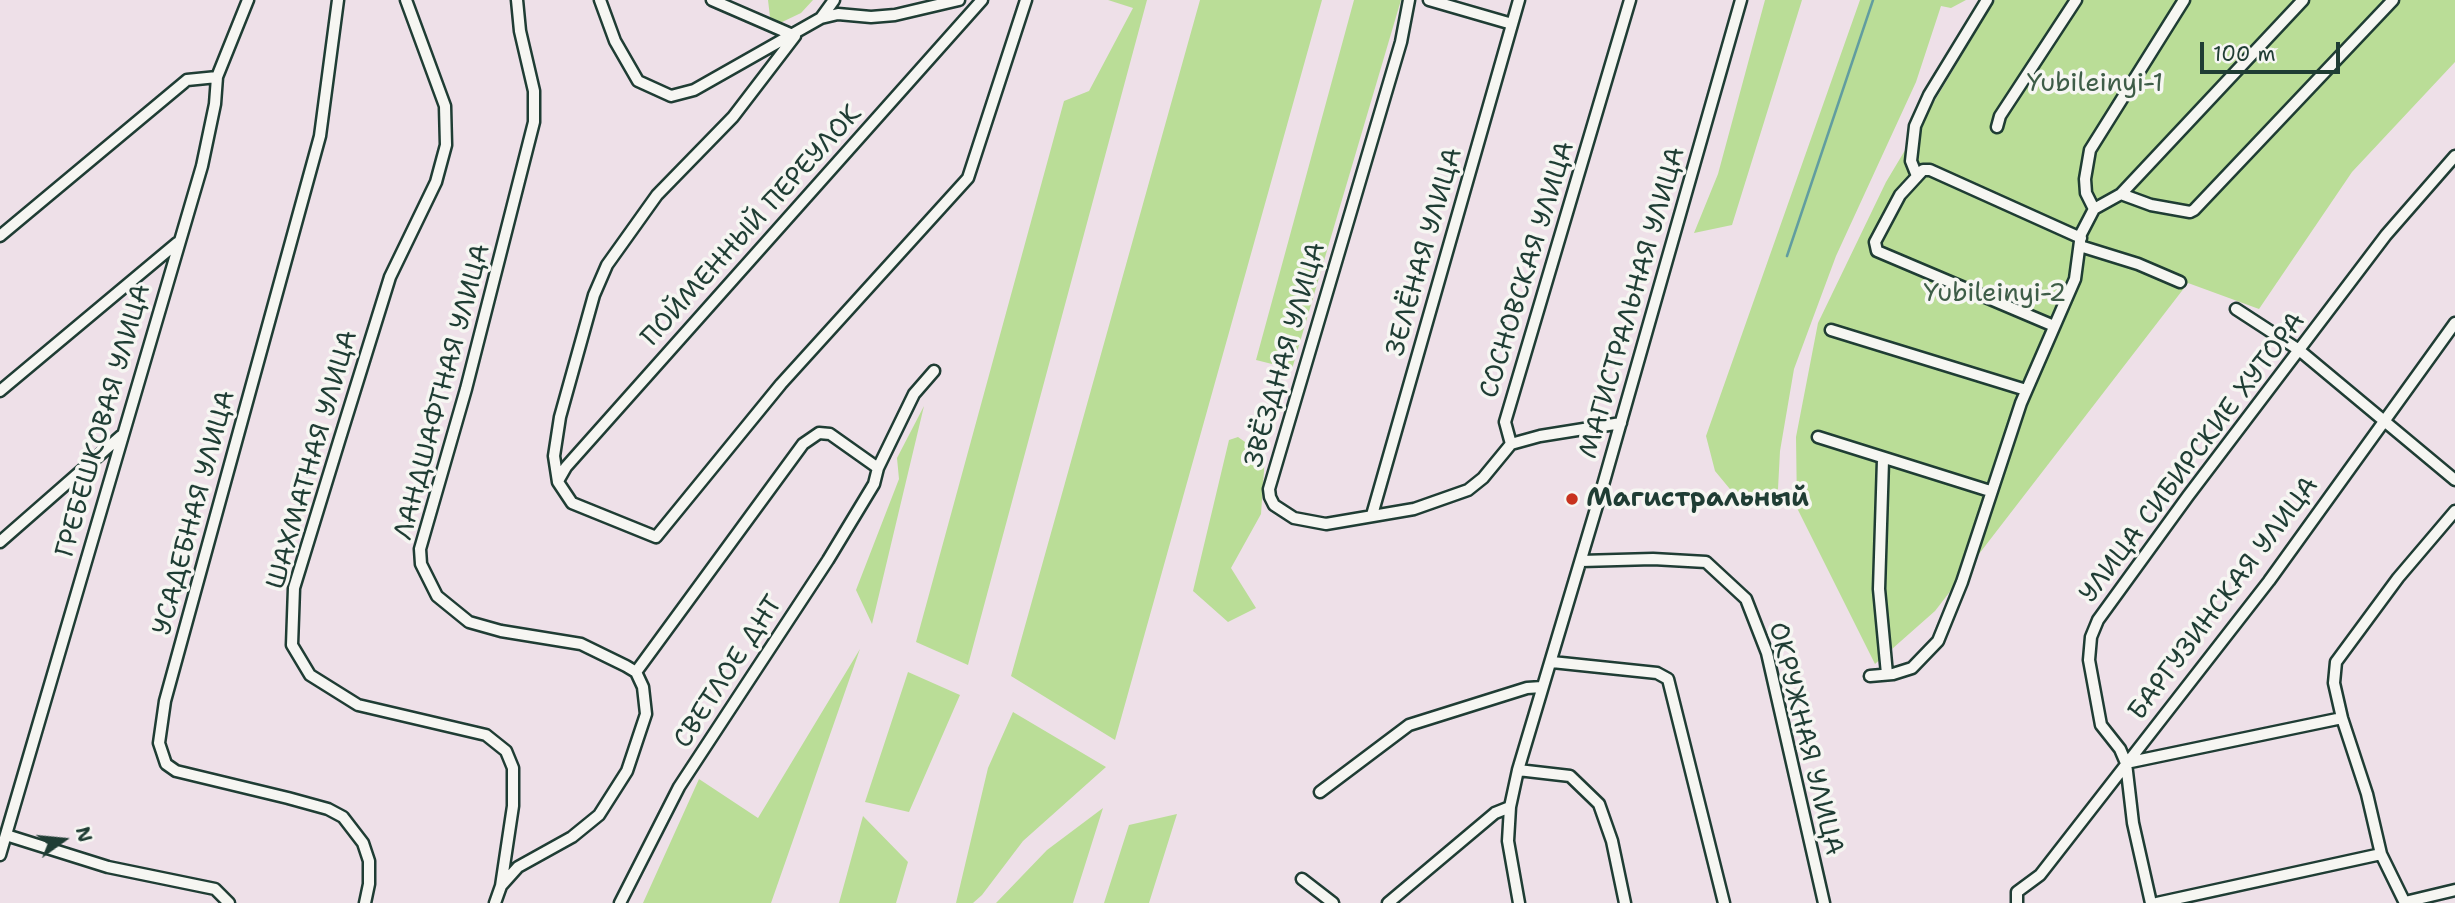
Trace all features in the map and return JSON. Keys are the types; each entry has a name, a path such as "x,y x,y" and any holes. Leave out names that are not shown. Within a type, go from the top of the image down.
{"street":[{"name":"ГРЕБЕШКОВАЯ УЛИЦА","path":"0,855 202,166 215,104 217,77 248,0"},
{"name":"УСАДЕБНАЯ УЛИЦА","path":"338,0 320,136 165,701 159,743 166,764 176,771 315,805 343,817 363,843 369,860 369,884 365,903"},
{"name":"ШАХМАТНАЯ УЛИЦА","path":"406,0 445,106 447,123 442,167 390,276 294,588 290,629 292,645 310,675 358,705 486,735 500,743 510,760 514,780 501,886 495,903"},
{"name":"ЛАНДШАФТНАЯ УЛИЦА","path":"517,0 520,30 534,91 534,122 466,389 420,549 421,564 437,596 469,622 501,631 581,644 636,672"},
{"path":"600,0 615,41 638,81 671,96 694,90 795,36 821,18 834,0"},
{"path":"712,0 795,36"},
{"path":"821,18 838,14 871,17 895,15 959,0"},
{"name":"ПОЙМЕННЫЙ ПЕРЕУЛОК","path":"558,482 566,467 982,0"},
{"path":"795,36 733,117 657,195 607,265 594,295 560,417 554,456 558,482 572,503 646,535 656,537 664,531 781,384 968,178 1026,0"},
{"name":"ЗВЁЗДНАЯ УЛИЦА","path":"1409,0 1401,42 1269,489 1274,505 1294,518 1326,524 1414,509 1468,490 1483,478 1511,444"},
{"path":"1429,0 1512,24"},
{"name":"ЗЕЛЁНАЯ УЛИЦА","path":"1372,515 1519,0"},
{"name":"СОСНОВСКАЯ УЛИЦА","path":"1511,444 1506,417 1540,311 1630,0"},
{"name":"МАГИСТРАЛЬНАЯ УЛИЦА","path":"1519,903 1508,841 1510,807 1518,770 1552,662 1741,0"},
{"path":"1917,176 1911,161 1915,126 1929,95 1987,0"},
{"path":"1997,127 2000,116 2076,0"},
{"path":"2094,209 2086,193 2086,164 2090,150 2184,0"},
{"path":"1870,676 1912,668 1938,641 1962,582 1990,491 2026,390 2075,279 2080,242 2094,209 2121,194 2303,0"},
{"path":"2121,194 2151,205 2194,210 2393,0"},
{"path":"0,236 187,80 217,77"},
{"name":"УЛИЦА СИБИРСКИЕ ХУТОРА","path":"2154,903 2133,823 2126,763 2120,749 2101,725 2091,683 2091,636 2098,620 2386,235 2455,156"},
{"path":"2054,326 1877,251 1875,242 1900,195 1923,170 1930,170 2080,242 2180,282"},
{"path":"0,391 178,242"},
{"path":"2236,309 2299,350 2455,480"},
{"name":"БАРГУЗИНСКАЯ УЛИЦА","path":"2017,898 2040,875 2269,581 2455,323"},
{"path":"1831,330 2026,390"},
{"name":"СВЕТЛОЕ ДНТ","path":"620,903 678,787 828,560 874,484 878,468 915,394 933,370"},
{"path":"1511,444 1540,436 1621,423"},
{"path":"501,886 518,867 572,837 599,815 619,787 640,738 646,714 643,687 636,672 718,556 810,437 819,433 830,434 878,468"},
{"path":"0,542 121,436"},
{"path":"1818,437 1883,460 1990,491"},
{"path":"1883,460 1879,589 1887,674"},
{"path":"2455,511 2398,578 2336,662 2334,683 2342,718 2367,793 2381,854 2405,903 2455,890"},
{"name":"ОКРУЖНАЯ УЛИЦА","path":"1581,561 1653,559 1706,562 1746,598 1768,653 1824,903"},
{"path":"1552,662 1657,673 1668,679 1724,903"},
{"path":"1320,792 1409,725 1527,688 1542,687"},
{"path":"2126,763 2342,718"},
{"path":"1518,770 1570,776 1599,804 1612,841 1625,903"},
{"path":"1388,903 1495,813 1510,807"},
{"path":"6,835 107,867 215,889 229,903"},
{"path":"2154,903 2381,854"},
{"path":"1302,879 1333,903"}],"green space":[{"path":"768,0 813,0 801,13 780,23 770,17"},
{"path":"1108,0 1147,0 968,665 916,642 1064,101 1089,91 1133,8"},
{"path":"1200,0 1322,0 1115,740 1011,676"},
{"path":"1354,0 1401,0 1292,369 1256,360"},
{"path":"1765,0 1802,0 1732,225 1694,233 1718,174"},
{"path":"1860,0 1966,0 1951,8 1941,6 1916,82 1836,256 1794,369 1780,451 1778,489 1761,505 1739,500 1715,471 1706,436"},
{"name":"Yubileinyi-2","path":"1995,0 2455,0 2455,62 2352,172 2259,309 2188,283 1935,611 1875,664 1797,508 1796,437 1818,323 1886,182"},
{"path":"924,406 872,624 856,590 899,479 897,458"},
{"path":"1238,437 1265,456 1261,514 1231,568 1256,608 1228,622 1193,591 1229,440"},
{"path":"860,649 771,903 643,903 699,779 758,818"},
{"path":"908,672 960,695 909,812 865,802"},
{"path":"1013,712 1106,767 1023,841 982,895 973,903 956,903 988,768"},
{"path":"1103,808 1073,903 996,903 1047,850"},
{"path":"1177,814 1149,903 1104,903 1129,825"},
{"path":"863,816 908,862 896,903 839,903"}],"waterway":[{"path":"1787,256 1873,0"}],"place":[{"name":"Магистральный","path":"1572,499"}],"park label":[{"name":"Yubileinyi-1","path":"2095,84"}]}
